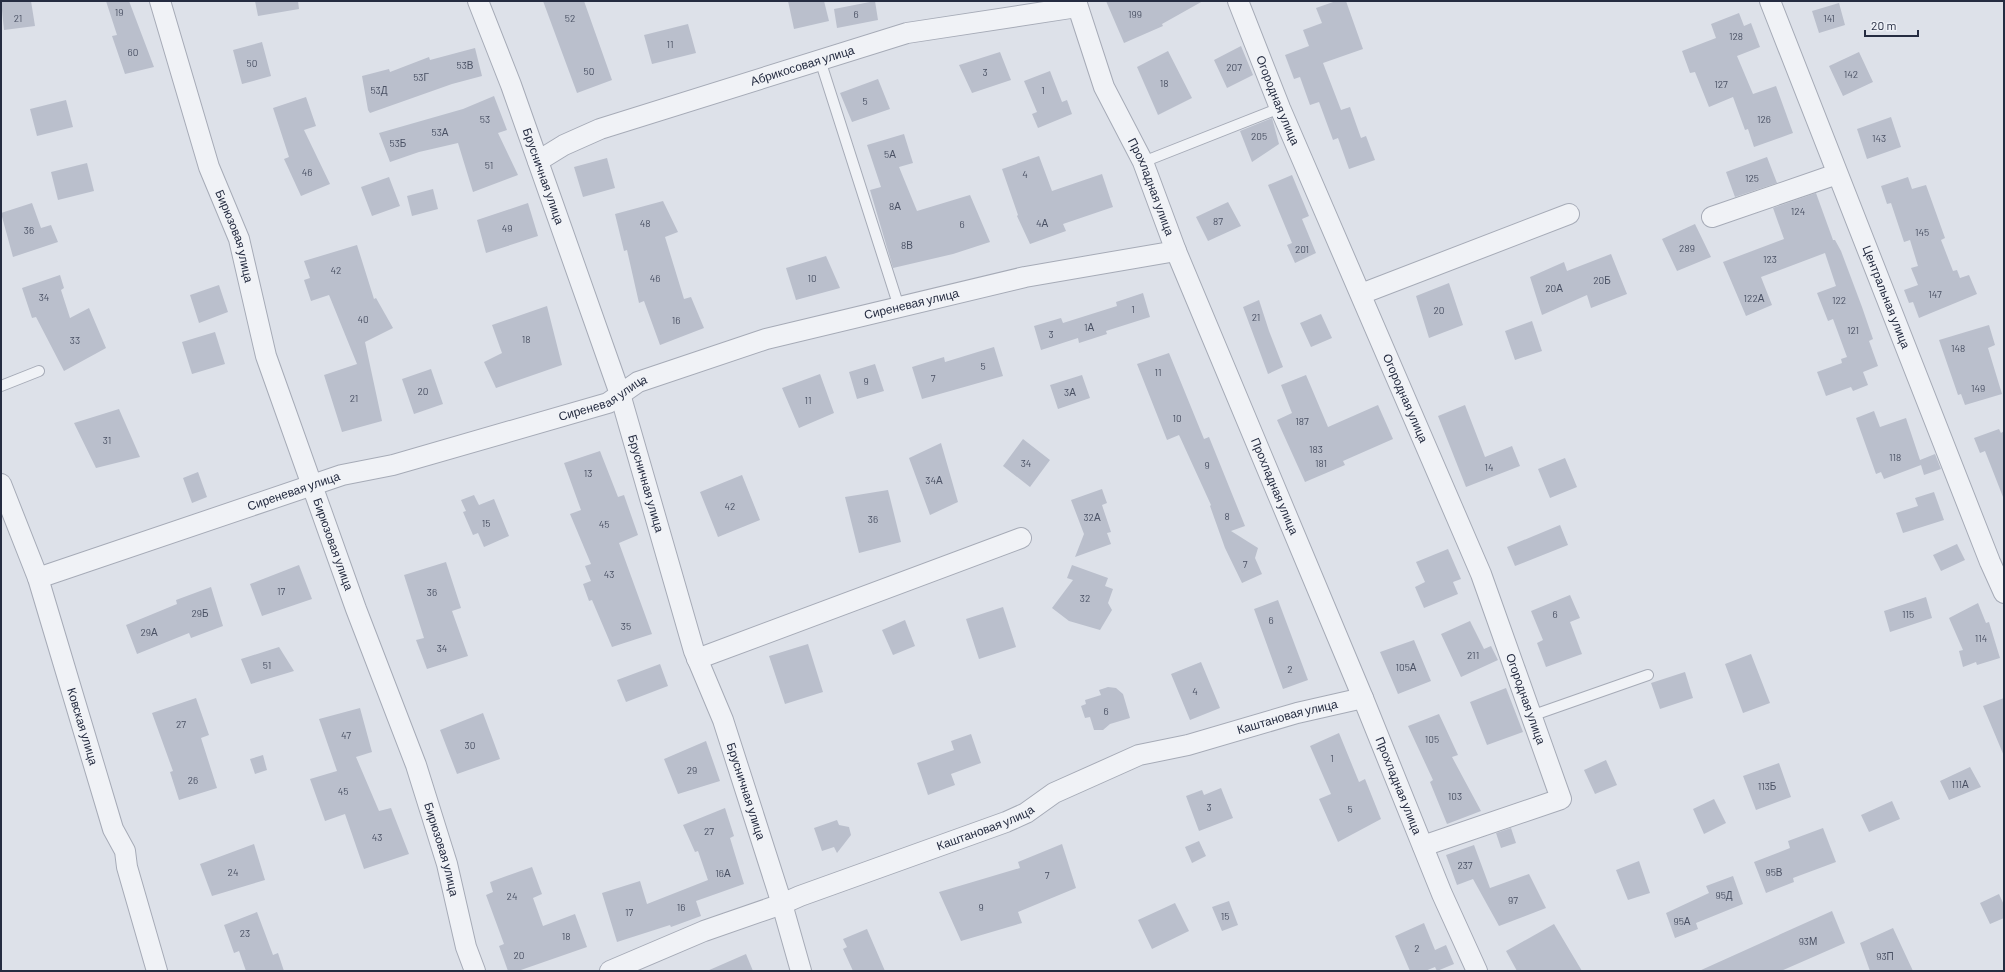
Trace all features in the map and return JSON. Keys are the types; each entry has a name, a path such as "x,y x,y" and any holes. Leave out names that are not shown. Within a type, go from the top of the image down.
{"street":[{"name":"Бирюзовая улица","path":"160,1 209,167 239,239 266,356 313,485 356,610 416,765 447,864 466,947 474,971"},
{"name":"Брусничная улица","path":"478,1 511,85 620,394 697,659 723,720 782,904 801,971"},
{"name":"Огородная улица","path":"1238,1 1280,108 1482,574 1561,799 1423,846"},
{"name":"Центральная улица","path":"1770,1 1837,174 2004,593"},
{"name":"Абрикосовая улица","path":"538,161 564,144 600,129 907,33 1077,4"},
{"name":"Прохладная улица","path":"1077,4 1104,87 1143,162 1176,251 1442,894 1477,971"},
{"path":"1712,216 1837,174"},
{"path":"1361,294 1569,214"},
{"name":"Сиреневая улица","path":"38,578 342,475 393,466 608,403 638,382 766,340 1025,277 1176,251"},
{"name":"Ковская улица","path":"1,484 38,578 113,829 125,850 127,867 157,971"},
{"path":"697,659 1021,538"},
{"name":"Каштановая улица","path":"610,971 704,931 1006,822 1026,813 1054,793 1139,755 1188,745 1297,713 1362,698"}],"lane":[{"path":"820,60 899,307"},
{"path":"1143,162 1280,108"},
{"path":"1,386 39,371"},
{"path":"1531,716 1648,675"}],"building":[{"path":"1,1 31,1 35,26 4,30"},
{"path":"106,1 129,1 154,67 125,74 112,36 117,35"},
{"path":"255,1 298,1 299,9 258,16"},
{"path":"543,1 584,1 612,80 577,93"},
{"path":"788,1 824,1 829,21 794,29"},
{"path":"875,1 878,20 837,28 834,9"},
{"path":"1106,1 1203,1 1162,24 1163,26 1124,43"},
{"path":"1336,1 1346,1 1363,49 1323,63 1341,110 1350,107 1361,138 1366,136 1375,160 1349,169 1338,138 1333,140 1319,102 1310,105 1300,77 1294,79 1285,55 1309,46 1303,30 1322,23 1316,8"},
{"path":"1839,3 1845,25 1819,33 1812,11"},
{"path":"1739,13 1744,26 1751,23 1760,47 1737,56 1753,94 1776,86 1793,133 1754,147 1748,129 1745,130 1733,97 1709,107 1695,72 1690,73 1682,51 1716,38 1711,24"},
{"path":"688,24 696,53 652,64 644,35"},
{"path":"262,42 271,76 242,84 233,50"},
{"path":"1241,46 1253,75 1227,88 1214,60"},
{"path":"475,48 482,76 452,84 370,113 368,110 362,76 389,69 390,72 429,57 430,60"},
{"path":"1168,51 1192,98 1158,115 1137,67"},
{"path":"1000,52 1011,80 972,93 959,65"},
{"path":"1859,52 1873,82 1843,96 1829,66"},
{"path":"1050,71 1062,102 1067,100 1072,114 1038,128 1032,114 1037,112 1024,81"},
{"path":"878,79 890,109 852,122 840,93"},
{"path":"494,96 507,130 498,133 518,175 473,192 458,143 419,152 390,162 379,133 463,109"},
{"path":"306,97 316,126 304,130 330,184 301,196 284,159 289,157 273,108"},
{"path":"66,100 73,127 37,136 30,109"},
{"path":"1891,117 1901,147 1867,159 1857,129"},
{"path":"1272,118 1279,144 1252,162 1240,131"},
{"path":"904,134 913,163 899,167 917,211 970,195 990,242 953,254 893,268 870,190 881,187 867,145"},
{"path":"1039,156 1052,191 1102,174 1113,207 1063,224 1066,231 1030,244 1017,216 1018,215 1002,169"},
{"path":"1767,157 1777,183 1735,197 1726,172"},
{"path":"607,158 615,188 583,197 574,167"},
{"path":"87,163 94,191 58,200 51,172"},
{"path":"1292,175 1309,216 1302,219 1316,253 1295,263 1287,245 1292,243 1268,185"},
{"path":"389,177 400,206 372,216 361,187"},
{"path":"1908,177 1912,189 1926,185 1945,238 1941,240 1953,271 1957,270 1960,278 1969,275 1977,294 1919,318 1913,302 1909,303 1904,290 1918,285 1911,268 1918,266 1910,240 1904,242 1891,203 1887,204 1881,186"},
{"path":"433,189 438,209 412,216 407,196"},
{"path":"1816,193 1833,240 1835,240 1841,251 1862,307 1873,339 1869,341 1878,366 1863,372 1868,385 1853,391 1851,387 1826,396 1817,372 1842,363 1841,359 1847,357 1833,319 1828,321 1817,293 1836,286 1825,253 1761,277 1772,305 1746,316 1723,262 1784,239 1773,208"},
{"path":"663,201 678,232 665,237 684,299 691,297 704,328 660,345 644,301 639,303 627,250 624,251 615,214"},
{"path":"1228,202 1241,226 1208,241 1196,217"},
{"path":"32,203 41,228 51,225 58,242 13,257 1,213"},
{"path":"528,203 538,236 486,253 477,220"},
{"path":"1695,224 1711,257 1677,271 1662,239"},
{"path":"357,245 374,299 376,298 393,328 365,342 382,421 342,432 324,375 357,364 329,295 311,301 304,280 310,278 304,261"},
{"path":"1611,254 1627,294 1591,308 1587,295 1542,315 1530,277 1564,262 1567,271"},
{"path":"826,256 840,288 796,300 786,268"},
{"path":"60,275 64,288 61,290 70,318 89,308 106,348 64,371 36,317 32,318 22,288"},
{"path":"1449,283 1463,325 1429,338 1416,296"},
{"path":"219,285 228,312 199,323 190,295"},
{"path":"1143,293 1150,317 1106,331 1107,334 1079,343 1078,338 1041,350 1034,326 1061,318 1063,323 1117,306 1116,302"},
{"path":"1259,300 1283,367 1268,374 1243,307"},
{"path":"547,306 562,365 496,388 484,362 502,353 492,325"},
{"path":"1321,314 1332,338 1311,347 1300,323"},
{"path":"1532,321 1542,351 1515,360 1505,331"},
{"path":"1989,325 1995,345 1988,348 2002,394 1965,405 1961,394 1958,395 1939,340"},
{"path":"215,332 225,364 192,374 182,342"},
{"path":"994,347 1003,376 922,399 912,367 944,357 945,362"},
{"path":"1169,353 1204,439 1209,437 1245,526 1231,531 1258,548 1255,558 1262,574 1242,583 1225,548 1210,506 1211,505 1179,435 1167,440 1137,364"},
{"path":"875,364 884,391 857,399 849,372"},
{"path":"431,369 443,404 414,414 402,379"},
{"path":"820,374 834,413 799,428 782,388"},
{"path":"1082,375 1090,398 1058,409 1050,385"},
{"path":"1306,375 1328,427 1378,405 1393,439 1343,461 1345,465 1305,482 1277,420 1292,413 1281,385"},
{"path":"1465,405 1485,457 1512,446 1520,466 1466,487 1438,416"},
{"path":"119,409 140,457 96,468 74,423"},
{"path":"1874,411 1880,427 1906,418 1920,460 1935,454 1941,469 1924,475 1921,465 1884,479 1881,472 1876,474 1856,418"},
{"path":"1999,429 2001,433 2004,431 2003,497 1985,451 1980,453 1974,438"},
{"path":"1023,439 1050,460 1030,487 1003,466"},
{"path":"941,443 958,502 930,515 909,458"},
{"path":"600,451 618,497 624,495 638,535 619,543 652,634 612,647 592,600 589,601 583,584 591,581 585,566 591,564 570,514 581,510 564,463"},
{"path":"1565,458 1577,487 1550,498 1538,469"},
{"path":"198,472 207,497 192,503 183,478"},
{"path":"742,475 760,520 718,537 700,492"},
{"path":"1102,489 1107,503 1102,505 1111,532 1107,533 1111,544 1075,557 1084,534 1071,500"},
{"path":"888,490 901,542 859,553 845,497"},
{"path":"1934,492 1944,520 1903,533 1896,513 1918,506 1915,498"},
{"path":"474,495 479,505 494,499 509,536 484,547 478,533 473,535 463,512 466,511 461,500"},
{"path":"1560,525 1568,545 1515,566 1507,547"},
{"path":"1957,544 1965,560 1941,571 1933,555"},
{"path":"1448,549 1461,579 1453,582 1458,594 1424,608 1415,587 1425,582 1416,562"},
{"path":"446,562 461,608 452,611 468,656 427,669 416,640 424,638 404,575"},
{"path":"299,565 312,599 262,616 250,584"},
{"path":"1072,565 1108,578 1105,586 1113,589 1108,603 1112,610 1100,630 1069,621 1052,608 1073,580 1067,578"},
{"path":"211,587 223,626 191,638 189,633 137,654 126,625 177,604 176,600"},
{"path":"1570,595 1580,618 1570,622 1582,654 1546,667 1537,643 1543,640 1531,611"},
{"path":"1926,597 1932,618 1890,632 1884,611"},
{"path":"1278,600 1308,680 1283,689 1254,609"},
{"path":"1978,603 1986,623 1989,622 2000,658 1977,665 1976,662 1963,667 1959,651 1963,650 1949,618"},
{"path":"1003,607 1016,647 979,659 966,619"},
{"path":"905,620 915,646 893,655 882,630"},
{"path":"1470,621 1484,649 1491,646 1498,660 1461,677 1441,634"},
{"path":"1414,640 1431,681 1398,694 1380,652"},
{"path":"808,644 823,692 785,704 769,656"},
{"path":"279,647 294,671 251,684 241,659"},
{"path":"1751,654 1770,703 1743,713 1725,664"},
{"path":"1201,662 1220,708 1190,720 1171,674"},
{"path":"660,664 668,686 626,702 617,680"},
{"path":"1685,672 1693,698 1660,709 1651,683"},
{"path":"1108,687 1116,688 1123,694 1130,718 1110,724 1103,730 1094,730 1090,717 1085,718 1081,706 1086,704 1085,700 1101,695 1099,690"},
{"path":"1506,688 1523,732 1487,745 1470,702"},
{"path":"196,698 209,735 201,738 217,788 179,800 170,772 173,771 152,713"},
{"path":"2004,698 2004,756 1983,706"},
{"path":"360,708 372,752 356,757 379,811 391,808 409,854 364,869 345,814 325,821 310,779 337,771 319,719"},
{"path":"483,713 500,759 457,774 440,730"},
{"path":"1439,714 1458,755 1452,757 1481,811 1447,824 1430,782 1433,780 1408,726"},
{"path":"1339,733 1359,782 1365,779 1381,819 1338,842 1319,799 1331,794 1310,746"},
{"path":"971,734 981,763 951,774 955,785 928,795 917,763 954,750 951,741"},
{"path":"706,741 720,781 678,794 664,759"},
{"path":"263,755 267,770 255,774 250,759"},
{"path":"1606,760 1617,785 1595,794 1584,770"},
{"path":"1779,763 1791,797 1756,810 1743,776"},
{"path":"1970,767 1981,787 1949,800 1940,781"},
{"path":"1221,788 1233,818 1199,831 1186,796 1202,790 1204,795"},
{"path":"1714,799 1726,823 1704,834 1693,809"},
{"path":"1892,801 1900,819 1869,832 1861,815"},
{"path":"725,808 734,836 730,838 744,884 696,901 701,916 671,927 670,925 617,942 602,893 640,881 647,904 708,880 698,851 695,852 683,825"},
{"path":"837,820 839,825 849,827 851,835 837,853 834,847 822,851 814,828"},
{"path":"1511,828 1516,843 1501,848 1496,833"},
{"path":"1823,828 1836,862 1793,878 1794,882 1766,893 1754,862 1790,848 1788,841"},
{"path":"1199,841 1206,856 1192,863 1185,847"},
{"path":"254,844 265,880 212,896 200,864"},
{"path":"1062,844 1076,888 1018,912 1022,923 961,941 939,892 1020,868 1018,862"},
{"path":"1474,845 1490,888 1529,874 1546,908 1499,926 1473,879 1457,885 1446,855"},
{"path":"1639,861 1650,893 1628,900 1616,870"},
{"path":"532,867 542,894 533,898 543,926 575,914 587,947 518,971 508,971 499,946 504,944 486,895 493,892 490,882"},
{"path":"1733,876 1743,904 1696,923 1698,929 1675,938 1666,913 1709,893 1706,886"},
{"path":"1999,894 2004,905 2004,918 1990,924 1980,903"},
{"path":"1229,901 1238,925 1222,931 1212,907"},
{"path":"1175,903 1189,931 1152,949 1138,920"},
{"path":"1832,911 1845,943 1781,971 1699,971"},
{"path":"257,912 273,955 278,953 284,971 246,971 239,951 234,953 224,925"},
{"path":"1424,923 1435,950 1446,945 1454,964 1437,971 1435,967 1425,971 1410,971 1395,936"},
{"path":"1554,924 1582,971 1517,971 1506,951"},
{"path":"1893,928 1913,971 1870,971 1860,943"},
{"path":"867,929 885,971 853,971 843,949 847,947 843,939"},
{"path":"746,954 753,971 707,971"}]}
